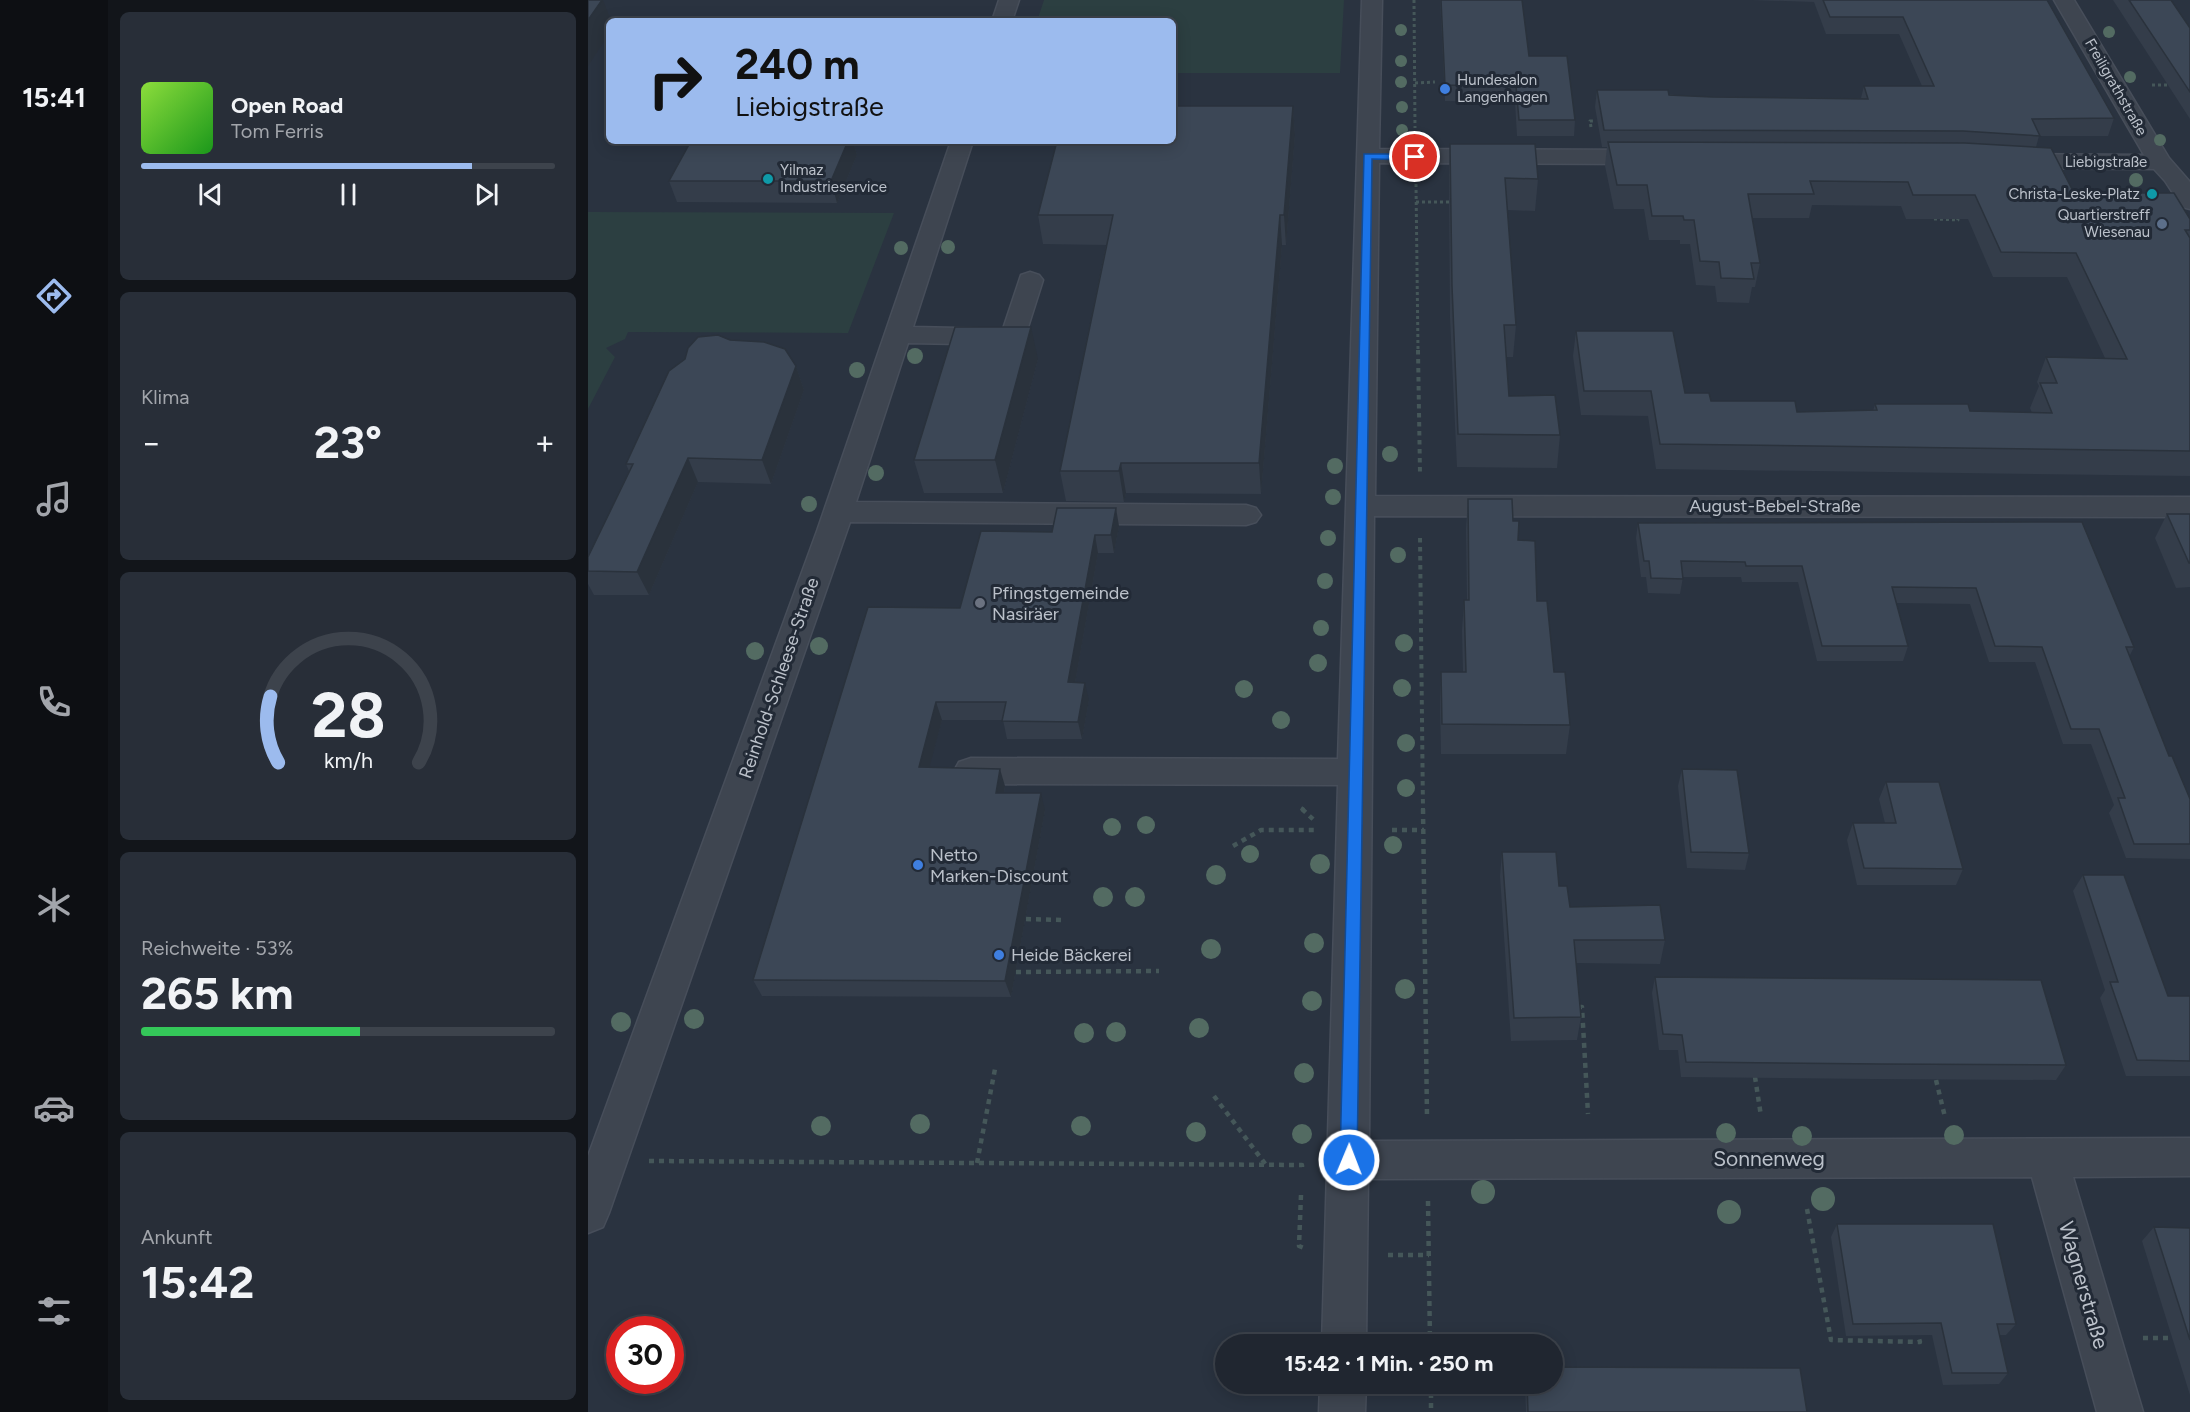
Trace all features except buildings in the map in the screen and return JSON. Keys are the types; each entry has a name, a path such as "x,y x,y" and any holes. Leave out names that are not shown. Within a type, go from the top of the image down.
{"street":[{"path":"1003,18 1009,0"},
{"path":"1344,1334 1372,0"},
{"name":"Freiligrathstraße","path":"2064,0 2160,162 2175,177 2190,202"},
{"name":"Reinhold-Schleese-Straße","path":"588,1213 597,1161 643,1064 838,512 961,144"},
{"path":"1367,156 1669,157"},
{"name":"Liebigstraße","path":"1991,160 2160,162"},
{"path":"898,334 1014,337 1030,280"},
{"name":"August-Bebel-Straße","path":"1360,506 2190,507"},
{"path":"838,512 1246,515"},
{"path":"971,771 1357,772"},
{"name":"Sonnenweg","path":"1349,1160 2190,1157"},
{"name":"Wagnerstraße","path":"2047,1158 2120,1412"},
{"path":"1342,1412 1343,1394"}],"path":[{"path":"1414,0 1430,1334"},
{"path":"1415,82 1435,82"},
{"path":"2147,85 2179,85"},
{"path":"1416,202 1460,202"},
{"path":"1934,219 1958,220 1956,213"},
{"path":"1233,846 1261,830 1324,830"},
{"path":"1026,919 1064,920"},
{"path":"1016,972 1159,971"},
{"path":"1574,1007 1582,1007 1588,1114"},
{"path":"977,1163 995,1069"},
{"path":"1755,1077 1761,1116"},
{"path":"1936,1080 1945,1117"},
{"path":"1214,1096 1266,1165"},
{"path":"597,1161 1302,1165 1302,1177"},
{"path":"1301,1188 1299,1246 1313,1253 1429,1255"},
{"path":"1808,1209 1831,1340 1920,1342 1918,1335"},
{"path":"2140,1338 2172,1338"},
{"path":"1431,1394 1431,1412"}],"shaded area":[{"path":"1044,0 1344,0 1340,73 1176,73 1176,18 1038,18"},
{"path":"588,212 894,213 848,333 628,332 625,339 606,348 615,357 588,409"}],"place":[{"name":"Hundesalon Langenhagen","path":"1445,89"},
{"name":"Yilmaz Industrieservice","path":"768,179"},
{"name":"Christa-Leske-Platz","path":"2152,194"},
{"name":"Quartierstreff Wiesenau","path":"2162,224"},
{"name":"Pfingstgemeinde Nasiräer","path":"980,603"},
{"name":"Netto Marken-Discount","path":"918,865"},
{"name":"Heide Bäckerei","path":"999,955"}],"route":[{"path":"1349,1160 1356,831 1360,443 1367,156 1415,157"}]}
